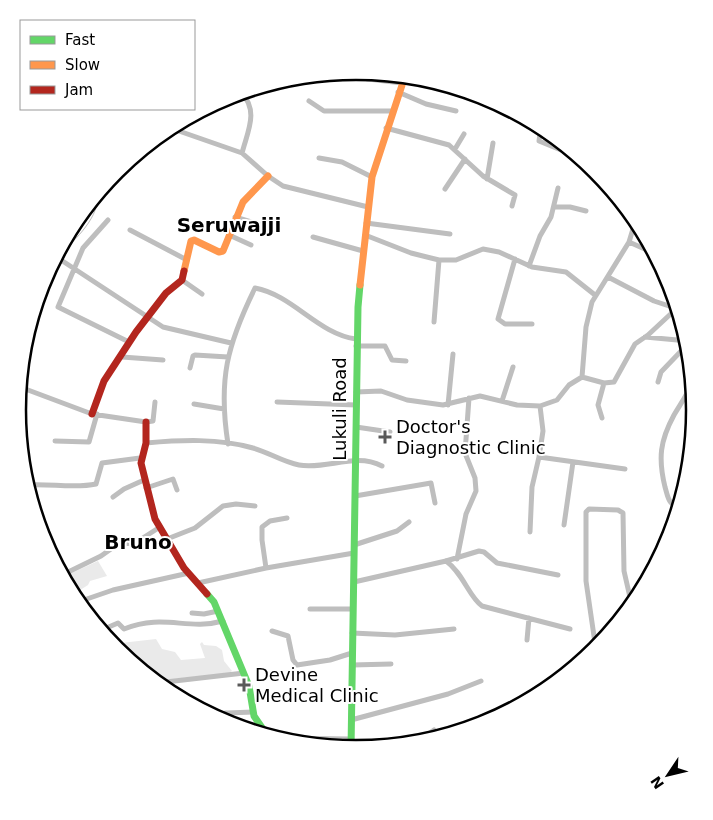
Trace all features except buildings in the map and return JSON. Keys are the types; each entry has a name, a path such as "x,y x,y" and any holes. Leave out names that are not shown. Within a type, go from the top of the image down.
{"street":[{"name":"Lukuli Road","path":"351,739 356,343 364,234 372,177 391,111 401,83"},
{"path":"398,92 426,104 456,111"},
{"path":"242,153 252,110 247,98"},
{"path":"310,101 324,111 391,111"},
{"path":"386,128 446,143 456,149 487,179 514,195 512,206"},
{"path":"179,131 242,153 268,176 283,186 368,207"},
{"path":"456,149 464,134"},
{"path":"540,135 539,141 560,149"},
{"path":"487,179 493,143"},
{"path":"319,158 342,162 372,177"},
{"path":"445,189 465,159"},
{"path":"55,441 89,442 94,414 104,381 122,357 129,342 146,317 166,293 182,280 191,241 221,252 224,250 242,200 257,184 268,176"},
{"path":"530,266 540,236 555,207 558,188"},
{"path":"555,207 570,207 586,211"},
{"path":"235,217 268,227"},
{"path":"108,220 85,245 58,307 129,342"},
{"path":"366,224 450,234"},
{"path":"130,230 187,260"},
{"path":"582,378 586,327 595,295 629,242 633,230"},
{"path":"364,234 411,253 439,260 456,260 483,249 499,252 530,266 566,272 595,295"},
{"path":"229,235 251,245"},
{"path":"313,238 363,251"},
{"path":"629,242 645,249"},
{"path":"515,259 498,319 505,324 532,324"},
{"path":"434,322 439,260"},
{"path":"62,261 146,317 178,332 231,343"},
{"path":"608,277 654,301 670,306"},
{"path":"182,280 202,294"},
{"path":"228,444 224,409 228,357 231,343 255,288 271,291 336,333 356,343 385,346 392,360 406,361"},
{"path":"356,392 381,391 407,400 448,405 480,396 540,406 557,400 569,385 582,378 604,383 611,383 617,379 630,350 672,314"},
{"path":"645,337 679,340"},
{"path":"658,382 660,372 681,351"},
{"path":"448,405 453,354"},
{"path":"190,368 193,356 195,355 228,357"},
{"path":"122,357 163,360"},
{"path":"502,401 513,367"},
{"path":"602,418 598,405 604,383"},
{"path":"27,390 94,414 146,422 153,421 155,402"},
{"path":"672,504 668,500 660,455 668,426 686,396"},
{"path":"457,559 466,514 476,492 475,478 465,453 470,398"},
{"path":"277,402 356,405"},
{"path":"194,404 224,409"},
{"path":"530,532 532,487 543,431 540,406"},
{"path":"146,422 146,443 140,458 146,488 160,527 189,573 208,594 218,611 250,686 253,712 262,726"},
{"path":"356,427 390,432"},
{"path":"146,443 193,441 251,447 299,465 355,460 371,461 382,466"},
{"path":"539,457 625,469"},
{"path":"35,484 88,486 96,484 102,463 140,458"},
{"path":"564,525 573,462"},
{"path":"146,488 173,479 177,490"},
{"path":"113,497 124,489 144,480"},
{"path":"355,496 431,483 435,503"},
{"path":"167,539 195,528 223,506 236,504 255,506"},
{"path":"594,639 586,581 586,512 589,509 618,510 623,513 624,571 630,595"},
{"path":"266,568 262,527 270,521 287,518"},
{"path":"354,544 397,531 406,527 409,522"},
{"path":"68,572 101,556 118,544 135,542 160,527"},
{"path":"354,582 484,552 496,563 558,575"},
{"path":"198,582 354,553"},
{"path":"446,561 458,574 476,602 482,606 570,628"},
{"path":"86,599 113,590 189,573"},
{"path":"310,609 353,608"},
{"path":"192,613 204,614 218,611"},
{"path":"527,640 529,618"},
{"path":"108,627 118,623 124,629 150,621 167,620 207,625 223,621"},
{"path":"352,633 394,635 454,629"},
{"path":"272,631 288,636 293,660 297,665 330,660 352,653"},
{"path":"352,665 391,664"},
{"path":"168,682 244,673"},
{"path":"351,720 448,694 481,681"},
{"path":"227,713 253,712"},
{"path":"325,739 351,739"}],"shaded area":[{"path":"98,561 107,576 90,581 88,585 80,590 69,574"},
{"path":"156,639 162,649 175,652 181,660 205,658 200,644 202,642 204,645 216,646 222,650 224,661 232,671 229,673 166,680 122,643"}],"waterway":[{"path":"71,244 86,227 96,206"}],"traffic: fast":[{"path":"351,740 358,307 360,285"},
{"path":"207,594 214,602 249,686 254,716 261,726"}],"traffic: slow":[{"path":"360,285 372,177 403,83"},
{"path":"184,271 191,241 194,240 219,252 223,251 243,202 268,176"}],"traffic: jam":[{"path":"92,414 104,381 136,332 166,293 182,280 184,271"},
{"path":"146,422 146,443 141,463 155,519 184,568 207,594"}],"place":[{"name":"Doctor's Diagnostic Clinic","path":"385,437"},
{"name":"Devine Medical Clinic","path":"244,685"}],"district":[{"name":"Seruwajji","path":"229,225"},
{"name":"Bruno","path":"138,542"}]}
